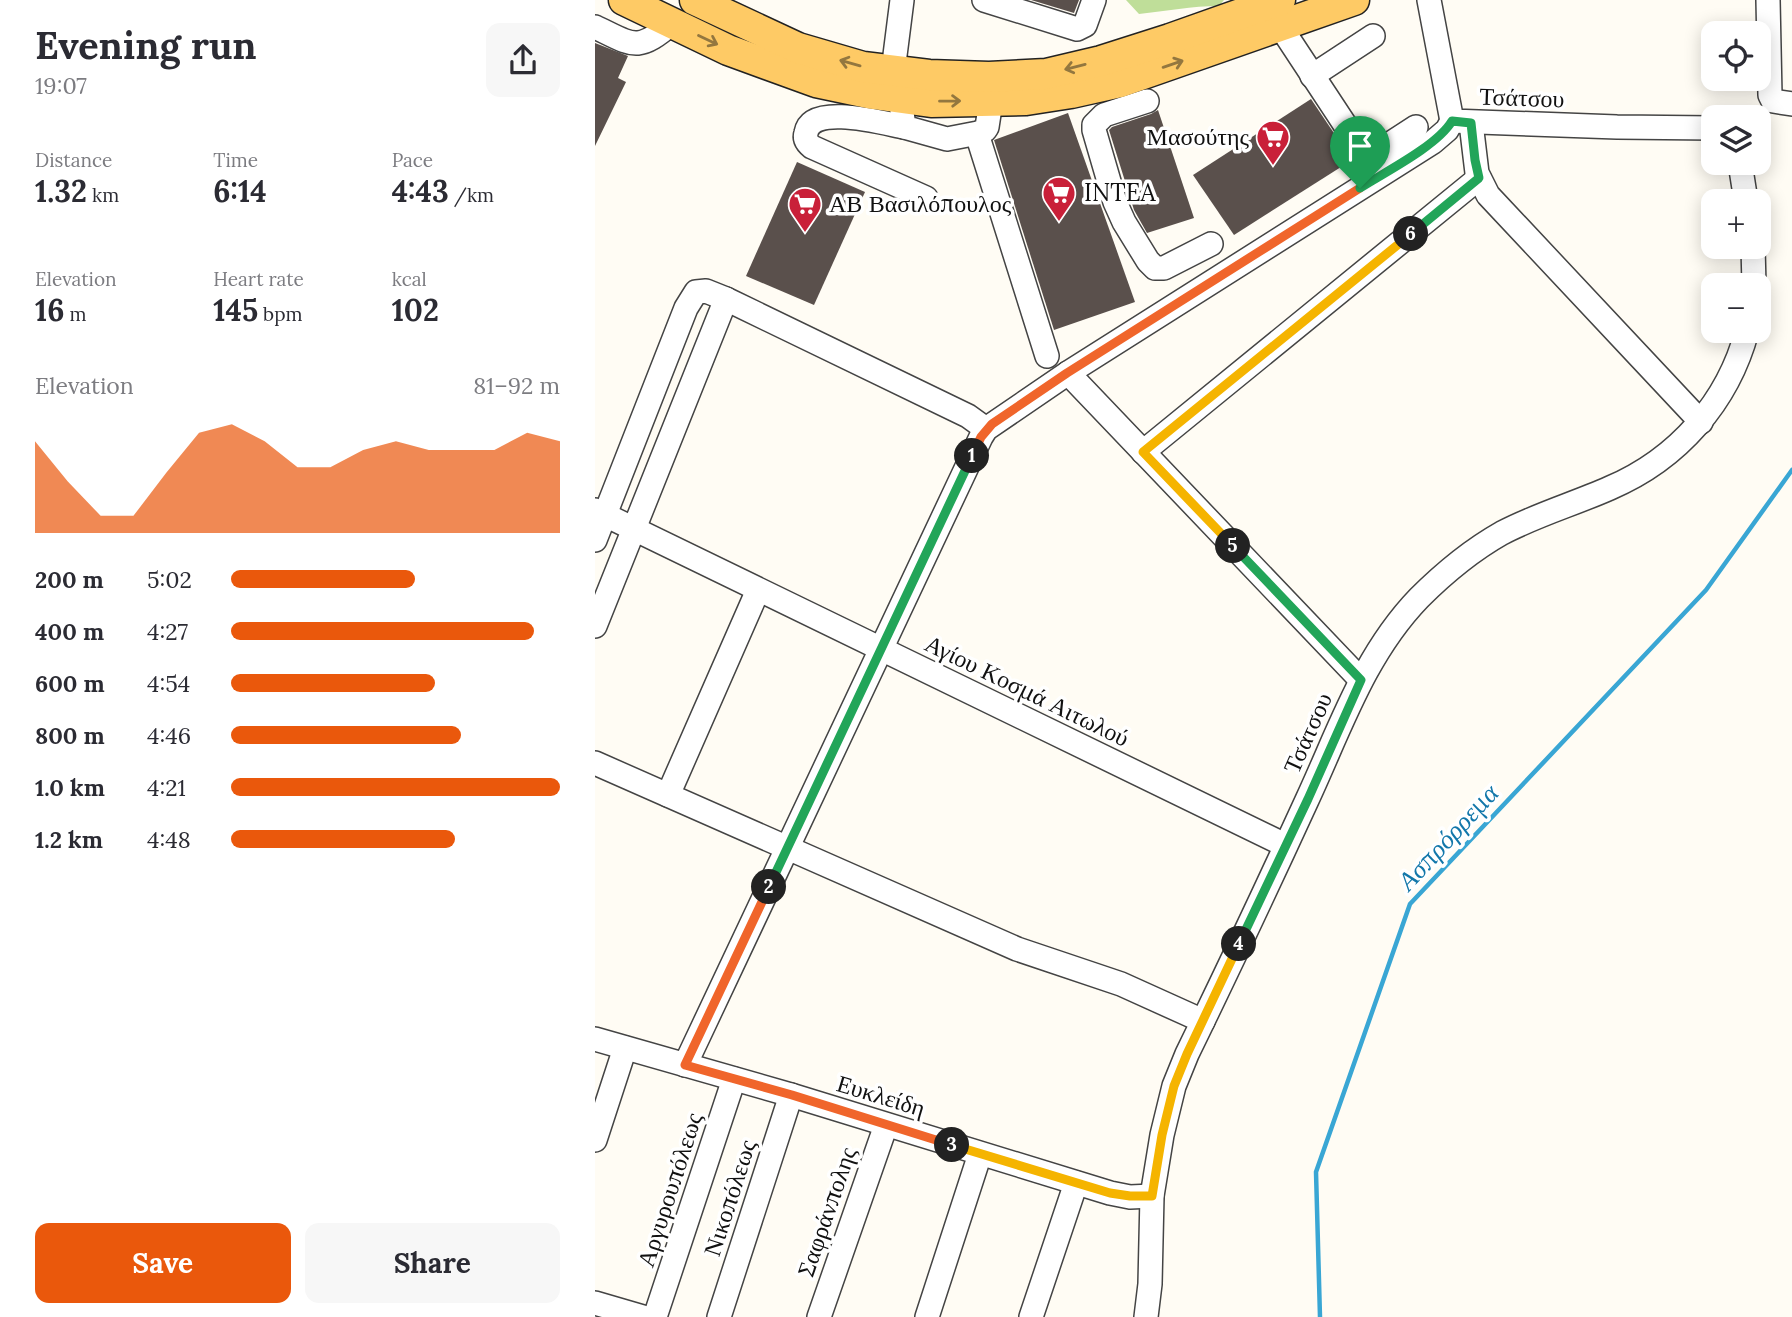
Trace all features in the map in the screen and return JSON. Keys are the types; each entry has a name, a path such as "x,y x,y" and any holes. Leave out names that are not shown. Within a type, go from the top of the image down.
{"main road":[{"path":"695,0 797,48 863,67 899,99"},
{"path":"899,99 929,75 989,77 1045,74 1101,61 1170,39 1280,13 1354,0"},
{"path":"626,1 728,50 816,82 899,99 931,102 1026,100 1071,93 1104,100 1119,82 1280,13"}],"street":[{"path":"899,99 902,0"},
{"path":"984,0 1077,29 1085,24 1094,0"},
{"name":"Τσάτσου","path":"1429,0 1461,122 1701,128"},
{"path":"1768,0 1770,95 1773,101 1792,104"},
{"path":"625,41 626,1"},
{"path":"1280,13 1312,76 1363,152 1377,153 1416,127"},
{"path":"595,27 625,41 641,44 657,37 672,23"},
{"path":"1312,76 1373,36"},
{"path":"899,99 947,139 982,132 987,127 991,101"},
{"path":"899,99 818,119 811,122 805,137 812,147 926,198"},
{"path":"1147,101 1104,100 1096,121 1094,130 1115,202 1151,266 1164,268 1211,244"},
{"path":"685,1065 986,429 1067,373 1433,142 1447,130 1461,122 1479,178 1488,195 1700,422"},
{"path":"977,134 1047,356"},
{"path":"1143,452 1479,178"},
{"path":"595,540 600,513 696,292 706,290 726,299 968,416 986,429"},
{"path":"595,626 726,299"},
{"name":"Τσάτσου","path":"1146,1317 1150,1283 1152,1196 1162,1135 1174,1086 1374,656 1403,616 1432,585 1468,555 1520,525 1634,477 1665,456 1700,422 1717,400 1736,365 1743,343"},
{"path":"1067,373 1361,680"},
{"name":"Αγίου Κοσμά Αιτωλού","path":"600,513 1285,845"},
{"path":"668,795 758,590"},
{"path":"595,763 1017,949 1121,985 1203,1021"},
{"name":"Ευκλείδη","path":"595,1039 792,1095 1076,1183 1130,1196 1152,1196"},
{"path":"595,1140 625,1048"},
{"name":"Αργυρουπόλεως","path":"655,1317 734,1079"},
{"name":"Νικοπόλεως","path":"719,1317 792,1095"},
{"name":"Σαφράνπολης","path":"819,1317 886,1125"},
{"path":"927,1317 980,1154"},
{"path":"1031,1317 1076,1183"},
{"path":"595,1303 643,1317"}],"green space":[{"path":"1126,0 1224,0 1219,6 1139,14"}],"building":[{"path":"1031,0 1079,0 1074,13"},
{"path":"595,43 628,56 618,78 626,82 595,146"},
{"name":"Μασούτης","path":"1311,99 1352,160 1234,235 1193,175"},
{"path":"1158,110 1194,218 1147,233 1134,210 1109,130"},
{"name":"INTEA","path":"1068,113 1135,302 1054,330 994,140"},
{"name":"ΑΒ Βασιλόπουλος","path":"797,162 865,192 814,305 746,276"}],"waterway":[{"name":"Ασπρόρρεμα","path":"1320,1317 1316,1172 1410,904 1706,590 1792,470"}],"place":[{"name":"Μασούτης","path":"1273,167"},
{"name":"INTEA","path":"1059,223"},
{"name":"ΑΒ Βασιλόπουλος","path":"805,234"}],"route":[{"path":"1452,121 1471,123 1479,178 1143,452 1361,680 1174,1086 1162,1135 1152,1196 1110,1193 792,1095 685,1065 986,429 1067,373 1360,188 1433,142 1447,130 1452,121"}]}
